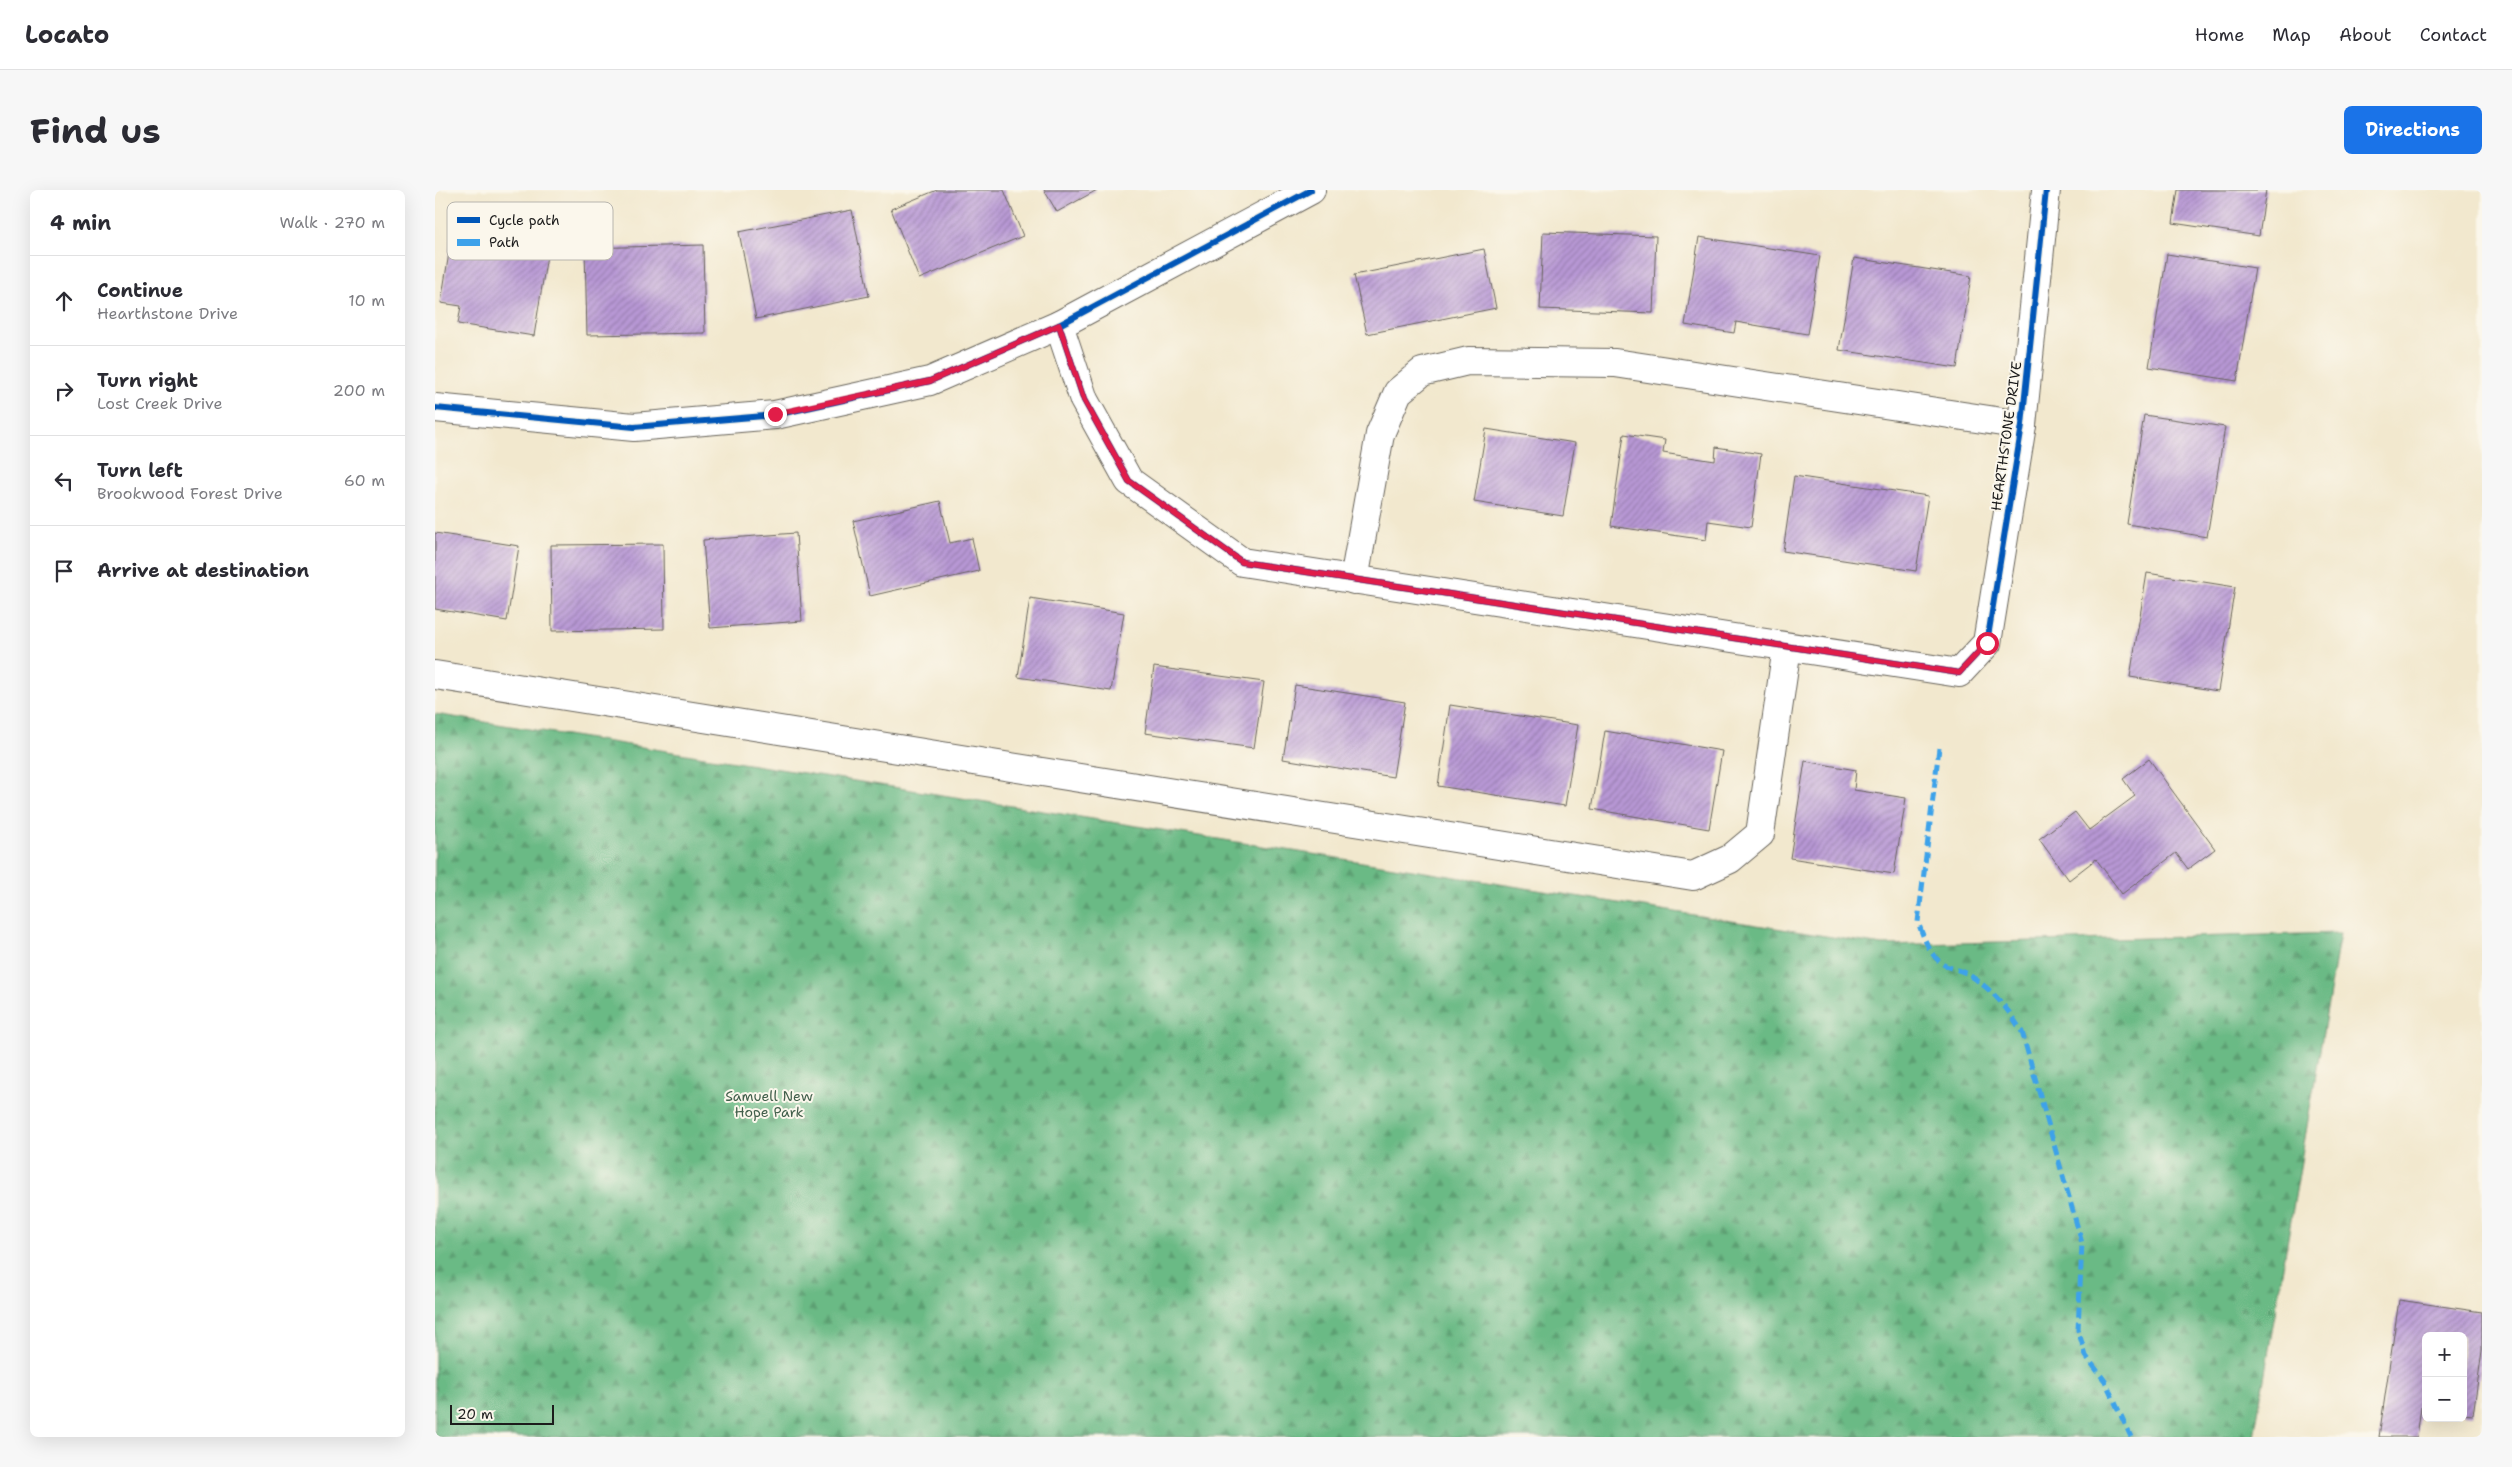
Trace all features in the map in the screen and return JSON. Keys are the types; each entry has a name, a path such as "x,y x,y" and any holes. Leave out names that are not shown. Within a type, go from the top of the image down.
{"street":[{"path":"435,408 634,427 775,414 930,381 1059,325 1311,190"},
{"name":"HEARTHSTONE DRIVE","path":"1787,647 1959,673 1987,643 2022,425 2046,190"},
{"path":"435,676 1693,876 1730,859 1760,834 1787,647 1242,562 1129,481 1084,400 1059,325"},
{"path":"1355,580 1381,434 1398,392 1422,372 1468,361 1615,363 2022,425"}],"green space":[{"name":"Samuell New Hope Park","path":"435,714 1882,945 2340,933 2254,1437 435,1437"}],"building":[{"path":"937,190 1004,190 1023,236 919,279 891,209"},
{"path":"1044,190 1097,190 1057,212"},
{"path":"2178,190 2266,190 2259,236 2173,223"},
{"path":"852,210 869,296 756,319 739,232"},
{"path":"1543,232 1656,236 1653,313 1540,309"},
{"path":"1699,237 1820,256 1807,334 1736,322 1734,333 1685,325"},
{"path":"703,245 705,333 587,335 585,260 613,260 613,247"},
{"path":"1484,249 1496,308 1367,334 1354,275"},
{"path":"2167,254 2255,268 2237,381 2149,367"},
{"path":"1854,258 1971,276 1957,368 1839,350"},
{"path":"448,260 546,260 534,336 458,324 461,306 441,303"},
{"path":"2144,415 2225,427 2207,537 2127,524"},
{"path":"1486,429 1575,443 1563,516 1474,502"},
{"path":"1624,434 1665,440 1663,453 1715,461 1716,447 1761,454 1751,527 1708,521 1706,540 1611,526"},
{"path":"1794,476 1928,496 1916,571 1783,551"},
{"path":"940,501 950,543 972,538 979,571 870,596 853,521"},
{"path":"435,533 519,546 507,621 435,609"},
{"path":"796,533 802,621 710,628 703,540"},
{"path":"663,544 664,629 552,631 551,545"},
{"path":"2147,573 2235,587 2218,691 2130,677"},
{"path":"1030,598 1124,613 1111,691 1018,677"},
{"path":"1154,667 1264,682 1254,748 1145,733"},
{"path":"1295,685 1405,702 1393,777 1283,759"},
{"path":"1450,705 1578,725 1565,806 1438,786"},
{"path":"1605,731 1722,751 1709,829 1592,809"},
{"path":"2149,759 2215,849 2188,869 2176,853 2122,894 2096,859 2069,880 2039,839 2075,812 2089,830 2135,796 2123,779"},
{"path":"1805,761 1856,770 1854,790 1906,798 1894,874 1790,858"},
{"path":"2399,1300 2482,1312 2482,1351 2473,1415 2467,1414 2467,1332 2422,1332 2422,1407 2417,1437 2379,1437"}],"marked path":[{"path":"1939,748 1918,922 1927,944 1937,959 1946,966 1966,973 1983,985 2004,1006 2022,1032 2082,1243 2078,1330 2086,1356 2105,1381 2131,1437"}],"cycle path":[{"path":"435,408 634,427 775,415 930,381 1059,325 1311,190"},
{"path":"1059,325 1084,400 1129,481 1242,562 1959,673 1987,643 2022,425 2046,190"}],"route":[{"path":"775,414 930,381 1059,325 1084,400 1129,481 1242,562 1959,673 1987,643"}]}
